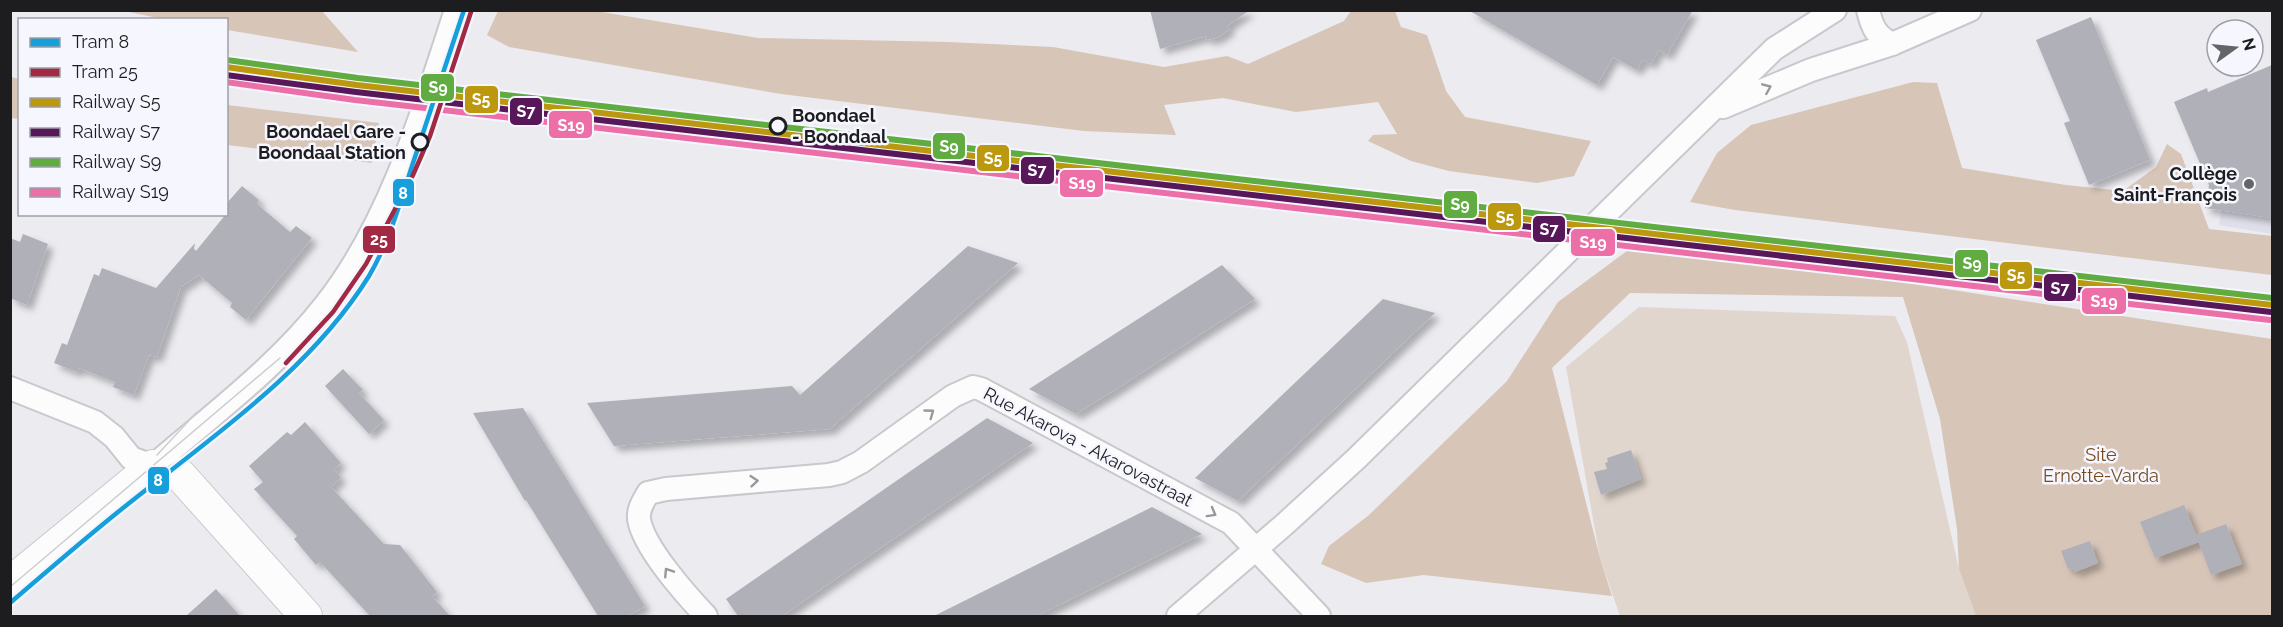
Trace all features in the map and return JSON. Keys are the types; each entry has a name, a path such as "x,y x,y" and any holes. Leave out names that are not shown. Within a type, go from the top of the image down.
{"street":[{"path":"10,583 153,465 279,356 325,306 358,259 394,184 456,10"},
{"path":"1178,616 1356,459 1774,49 1835,10"},
{"path":"1868,10 1873,28 1879,38 1892,44"},
{"path":"1713,111 1811,70 1892,44 1970,10"},
{"path":"1792,38 1786,47 1785,57 1789,65 1795,70 1811,70"},
{"path":"10,387 95,422 114,437 132,458 180,475 306,616"},
{"name":"Rue Akarova - Akarovastraat","path":"706,616 674,580 639,520 640,506 648,493 666,489 842,472 861,462 953,396 973,387 981,389 1231,523 1256,549"},
{"path":"1256,549 1318,616"}],"shaded area":[{"name":"Collège Saint-François","path":"2272,122 2272,234 2219,225 2229,158 2229,141"},
{"path":"1639,307 1895,316 1907,342 1959,569 1976,616 1620,616 1600,558 1566,367"}],"green space":[{"path":"124,11 322,11 358,52 228,30 228,18 158,18"},
{"path":"498,11 596,11 758,38 1053,47 1164,67 1227,56 1248,64 1344,21 1351,11 1395,11 1401,27 1427,35 1446,91 1465,117 1591,141 1574,176 1537,183 1449,171 1411,161 1368,141 1373,135 1397,134 1378,102 1296,112 1223,98 1164,105 1176,135 1084,131 781,94 509,47 487,35"},
{"path":"11,77 18,79 18,119 11,118"},
{"path":"1913,82 1937,83 1962,168 2066,185 2123,191 2156,167 2167,144 2181,154 2209,229 2272,236 2272,275 1735,210 1690,202 1717,153 1751,125"},
{"path":"228,105 379,123 372,163 228,145"},
{"name":"Site Ernotte-Varda","path":"1639,242 2272,339 2272,616 1976,616 1959,569 1957,529 1940,419 1903,297 1630,293 1552,368 1600,558 1612,596 1424,575 1366,583 1321,564 1329,546 1369,515 1507,381 1558,302"}],"building":[{"path":"1150,10 1250,10 1227,26 1230,29 1219,37 1207,40 1206,36 1160,49"},
{"path":"1468,10 1693,10 1667,55 1659,50 1651,64 1643,60 1637,70 1613,57 1597,85"},
{"path":"2091,17 2150,160 2089,185 2064,123 2070,121 2036,40"},
{"path":"2272,65 2272,218 2205,208 2209,185 2174,102 2207,88 2208,92 2241,78 2265,78 2265,68"},
{"path":"242,186 259,200 257,204 290,232 296,226 312,238 246,320 230,307 232,303 199,275 181,287 157,357 149,355 134,395 113,387 115,382 79,368 77,372 54,363 62,343 67,345 94,274 99,276 102,268 156,288 195,243 196,251 224,216 228,216 228,202"},
{"path":"23,234 48,244 27,305 10,298 10,238 20,242"},
{"path":"968,246 1018,263 830,429 614,446 587,403 792,386 800,395"},
{"path":"1222,265 1255,299 1076,414 1029,389"},
{"path":"1383,299 1435,313 1238,501 1195,478"},
{"path":"343,369 363,390 359,393 384,420 369,434 325,386"},
{"path":"523,408 645,606 628,616 598,616 525,501 473,413"},
{"path":"987,418 1033,443 782,616 738,616 726,599"},
{"path":"305,422 341,463 334,469 341,478 331,487 384,544 400,545 437,592 432,596 450,616 370,616 320,562 316,565 294,539 297,536 254,489 263,482 249,466 287,432 291,435"},
{"path":"1631,450 1641,479 1601,495 1594,472 1607,469 1605,463 1608,462 1607,458"},
{"path":"2184,505 2199,542 2155,558 2140,522"},
{"path":"1152,507 1202,534 1037,616 934,616"},
{"path":"2226,524 2242,564 2211,575 2196,535"},
{"path":"2090,541 2098,563 2075,572 2073,568 2068,569 2061,551"},
{"path":"216,589 240,616 186,616"}],"tram line":[{"name":"8","path":"10,603 104,523 254,404 317,344 344,311 369,276 388,236 464,10"},
{"name":"25","path":"286,363 333,312 366,264 413,175 430,136 471,12"},
{"path":"10,587 280,358"},
{"path":"157,455 196,413"},
{"path":"149,478 195,451 213,437"}],"rail line":[{"name":"S9","path":"228,60 358,78 2272,298"},
{"name":"S5","path":"228,67 357,85 2272,305"},
{"name":"S7","path":"228,75 356,92 2271,312"},
{"name":"S19","path":"228,82 355,100 2270,320"}],"place":[{"name":"Boondael - Boondaal","path":"778,126"},
{"name":"Boondael Gare - Boondaal Station","path":"420,142"},
{"name":"Collège Saint-François","path":"2249,184"}]}
